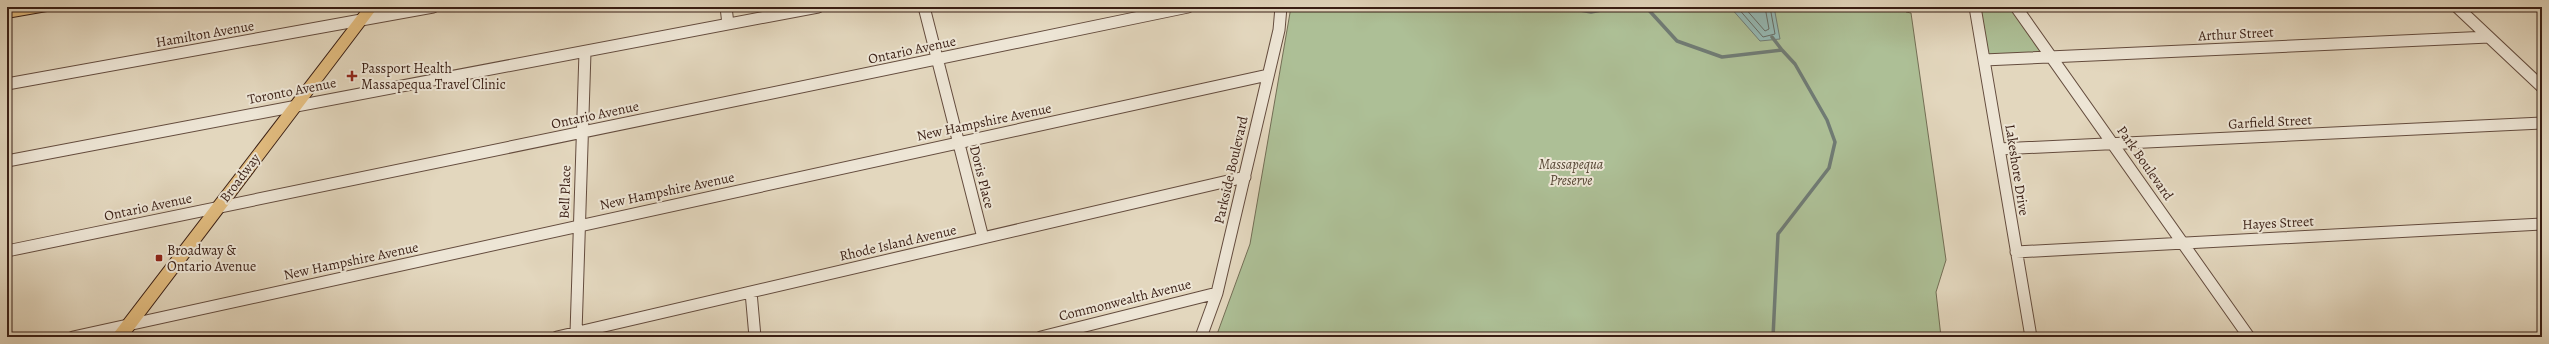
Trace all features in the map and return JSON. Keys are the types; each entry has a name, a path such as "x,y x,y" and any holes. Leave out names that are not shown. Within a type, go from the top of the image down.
{"main road":[{"path":"7,14 47,7"},
{"name":"Broadway","path":"120,337 294,105 371,7"}],"street":[{"name":"Hamilton Avenue","path":"7,84 432,7"},
{"path":"726,7 728,24"},
{"name":"Toronto Avenue","path":"7,161 294,105 584,52 818,7"},
{"name":"Doris Place","path":"924,7 983,238"},
{"name":"Ontario Avenue","path":"7,251 1188,7"},
{"name":"Parkside Boulevard","path":"1201,337 1217,293 1245,177 1282,7"},
{"name":"Lakeshore Drive","path":"1975,7 2031,337"},
{"name":"Park Boulevard","path":"2016,7 2249,337"},
{"path":"2458,7 2542,87"},
{"name":"Arthur Street","path":"1984,60 2489,37"},
{"name":"Bell Place","path":"576,333 584,52"},
{"name":"New Hampshire Avenue","path":"73,337 1268,75"},
{"name":"Garfield Street","path":"1999,149 2542,123"},
{"name":"Rhode Island Avenue","path":"557,337 1245,177"},
{"name":"Hayes Street","path":"2016,252 2542,224"},
{"path":"751,292 755,337"},
{"name":"Commonwealth Avenue","path":"1041,337 1217,293"}],"green space":[{"name":"Massapequa Preserve","path":"1291,7 1906,7 1906,12 1911,13 1946,260 1936,292 1941,337 1216,337 1250,244"},
{"path":"1975,7 2016,7 2051,57 1984,60"}],"water":[{"path":"1730,7 1774,7 1780,39 1760,41"}],"waterway":[{"path":"1564,7 1591,12 1617,7"},
{"path":"1646,7 1677,41 1722,57 1782,50"},
{"path":"1772,37 1782,50"},
{"path":"1773,337 1778,234 1829,168 1835,142 1827,120 1795,64 1782,50"}],"place":[{"name":"Passport Health Massapequa Travel Clinic","path":"352,76"},
{"name":"Broadway & Ontario Avenue","path":"159,258"}]}
